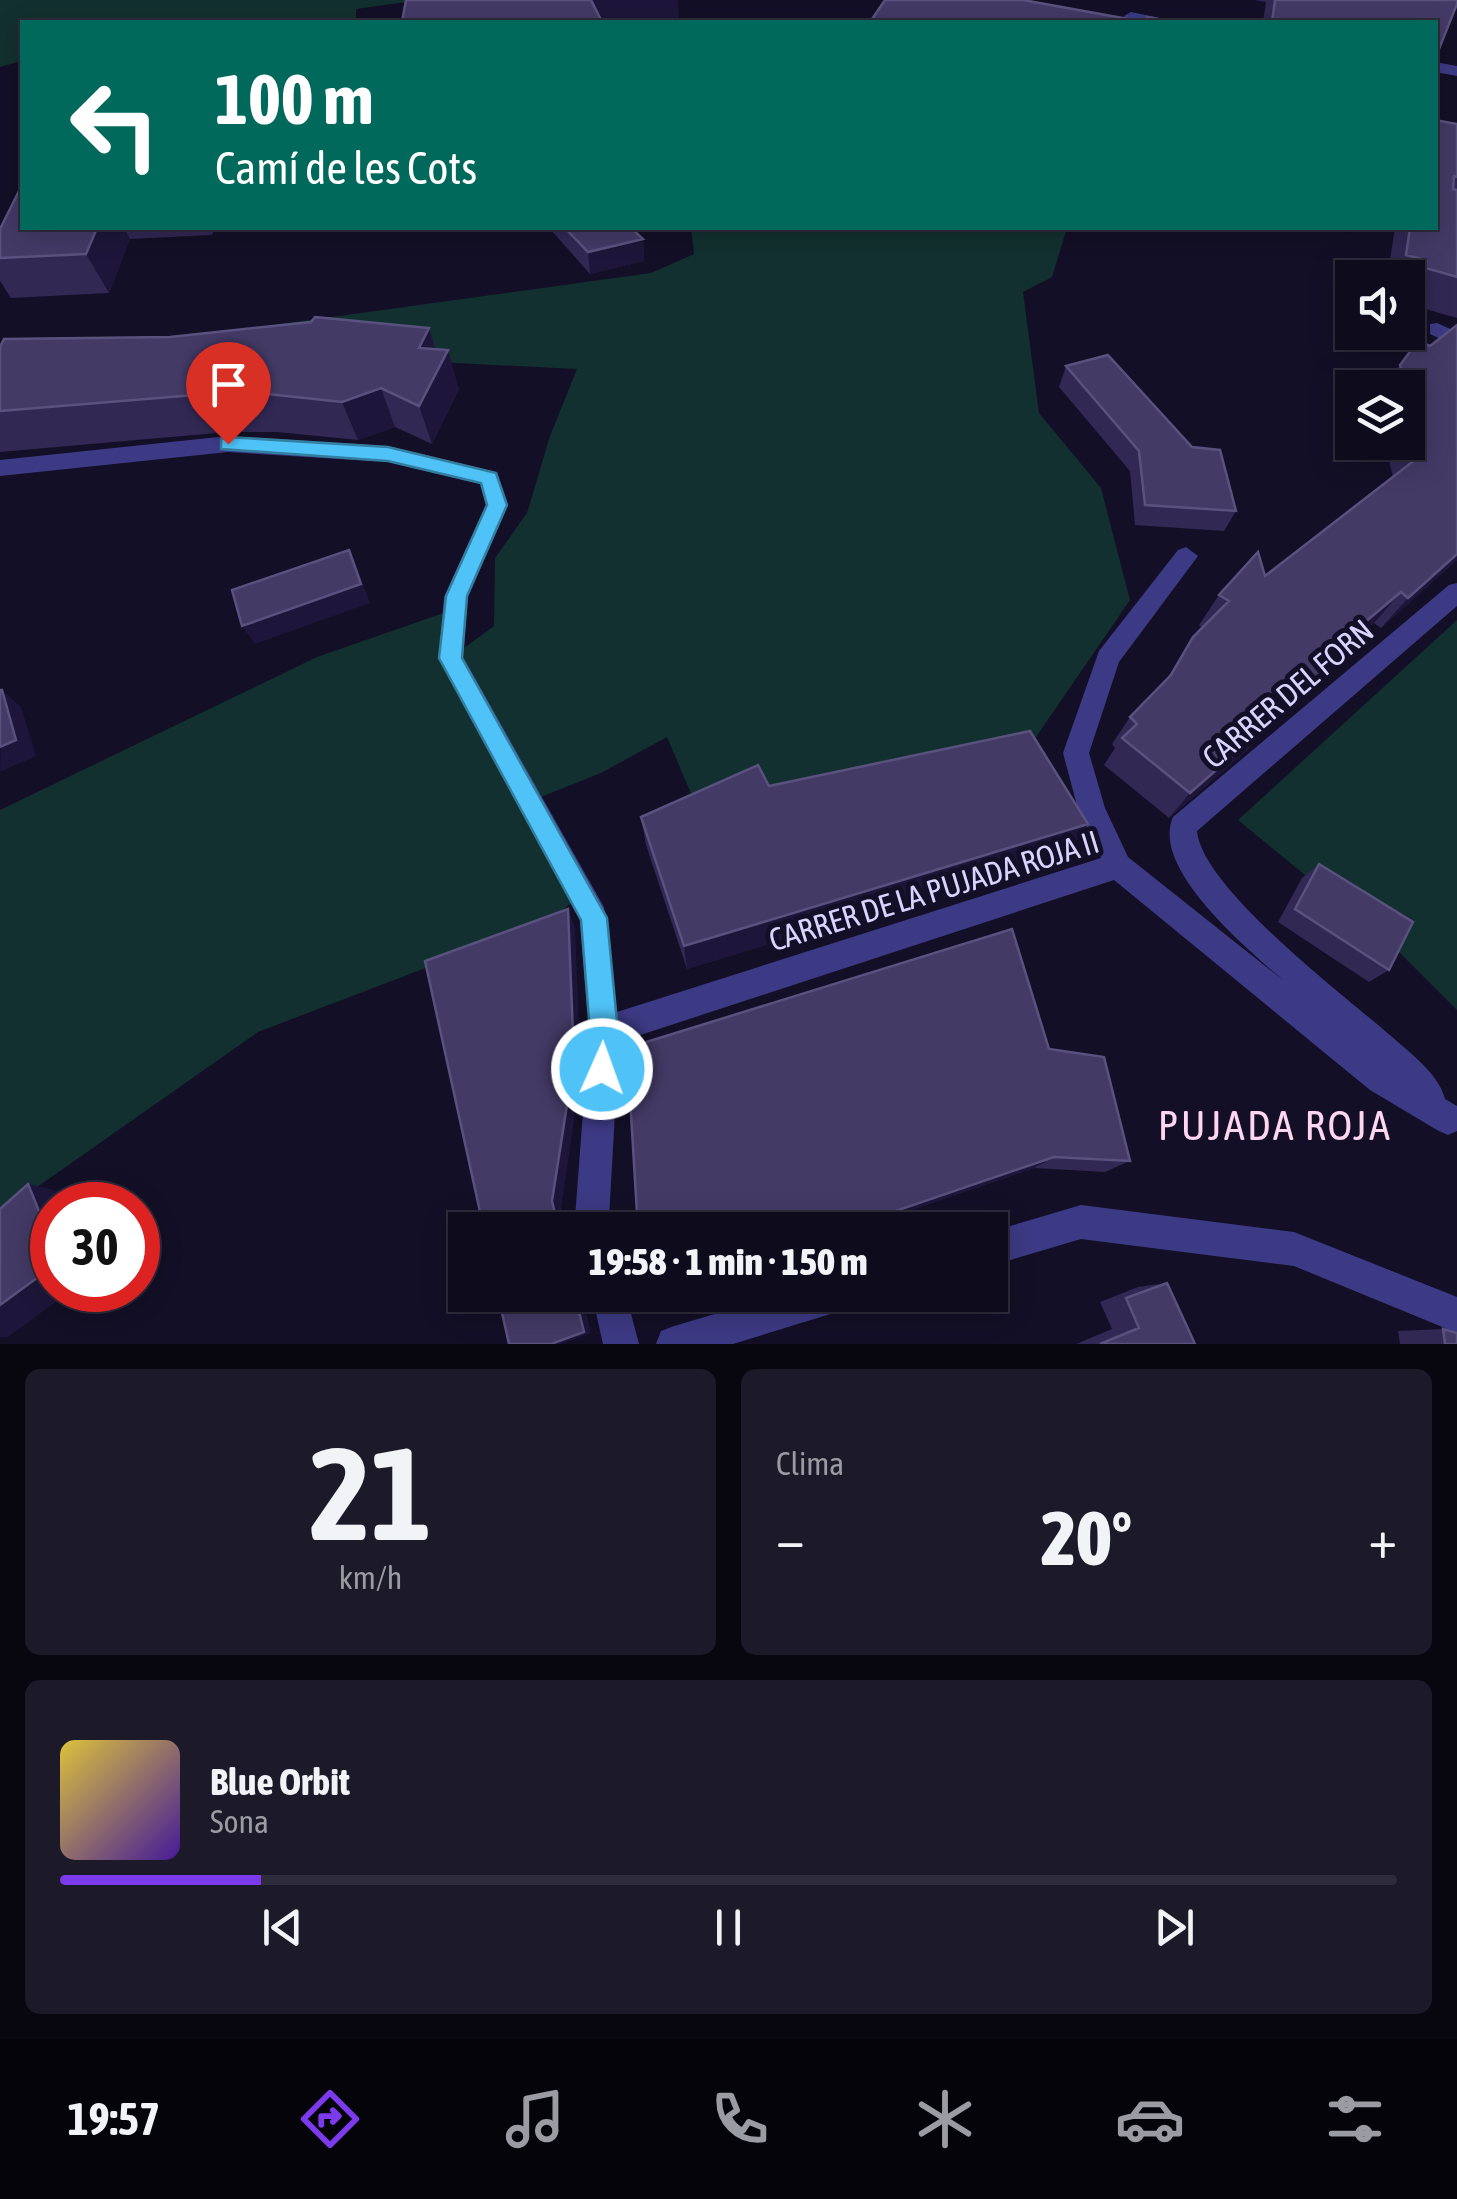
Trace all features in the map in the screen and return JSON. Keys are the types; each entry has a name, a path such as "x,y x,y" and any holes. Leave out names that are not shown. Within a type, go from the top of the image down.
{"street":[{"path":"1132,13 1163,20"},
{"path":"1437,329 1457,340"},
{"path":"0,468 228,444 388,454 489,478 497,505 456,596 450,658 594,918 604,1032 592,1212"},
{"path":"1118,866 1092,808 1076,753 1108,658 1186,556"},
{"name":"CARRER DEL FORN","path":"1453,1123 1402,1066 1237,920 1185,854 1183,826 1457,592"},
{"name":"CARRER DE LA PUJADA ROJA II","path":"604,1032 1118,866 1381,1079 1453,1123"},
{"path":"1008,1244 1081,1222 1294,1249 1457,1315"},
{"path":"614,1312 621,1344"},
{"path":"674,1344 780,1312"}],"green space":[{"path":"0,0 421,0 356,9 356,20 20,20 20,62 0,67"},
{"path":"691,230 1066,230 1052,277 1023,292 1039,413 1101,488 1130,600 1034,740 698,810 667,737 601,773 531,801 581,893 554,919 258,1032 44,1182 30,1182 30,1192 0,1213 0,810 317,657 455,609 452,657 494,626 495,558 527,513 550,436 577,369 253,353 266,326 651,273 694,254"},
{"path":"1457,620 1457,1010 1399,952 1238,820"}],"building":[{"path":"406,0 591,0 601,20 402,20"},
{"path":"885,0 1023,0 1134,20 871,20"},
{"path":"1275,0 1457,0 1438,52 1438,20 1272,20"},
{"path":"1438,121 1457,124 1457,177 1454,176 1453,189 1457,190 1457,277 1426,268 1426,260 1406,255 1410,230 1438,230"},
{"path":"20,189 20,230 96,230 86,254 0,258 0,229"},
{"path":"567,230 633,230 643,239 588,252"},
{"path":"315,317 429,328 419,348 448,350 419,406 381,388 342,402 258,393 207,394 0,411 0,347 4,339 170,337 311,322"},
{"path":"1457,325 1457,554 1408,598 1401,592 1321,659 1329,665 1190,793 1122,738 1137,724 1130,717 1171,675 1193,637 1229,601 1219,595 1258,552 1265,576 1415,460 1425,460 1425,370 1401,370 1400,365 1411,350 1425,350 1425,344 1430,346"},
{"path":"1108,355 1192,447 1220,450 1236,511 1145,505 1139,451 1066,366"},
{"path":"349,550 361,584 242,626 232,590"},
{"path":"0,690 16,740 0,747"},
{"path":"1030,731 1088,824 684,946 641,817 758,765 769,786"},
{"path":"1319,864 1413,922 1389,970 1295,909"},
{"path":"568,909 574,1060 552,1201 555,1212 480,1212 425,961"},
{"path":"1012,929 1049,1049 1104,1057 1130,1161 1054,1157 893,1212 637,1212 627,1048"},
{"path":"28,1184 30,1283 0,1305 0,1209"},
{"path":"1167,1283 1195,1344 1100,1344 1139,1328 1126,1298"},
{"path":"502,1312 579,1312 584,1332 551,1344 509,1344"},
{"path":"1443,1329 1457,1333 1457,1344 1445,1344"}],"district":[{"name":"PUJADA ROJA","path":"1275,1125"}],"route":[{"path":"228,444 388,454 489,478 497,505 456,596 450,658 594,918 604,1032 602,1069"}]}
